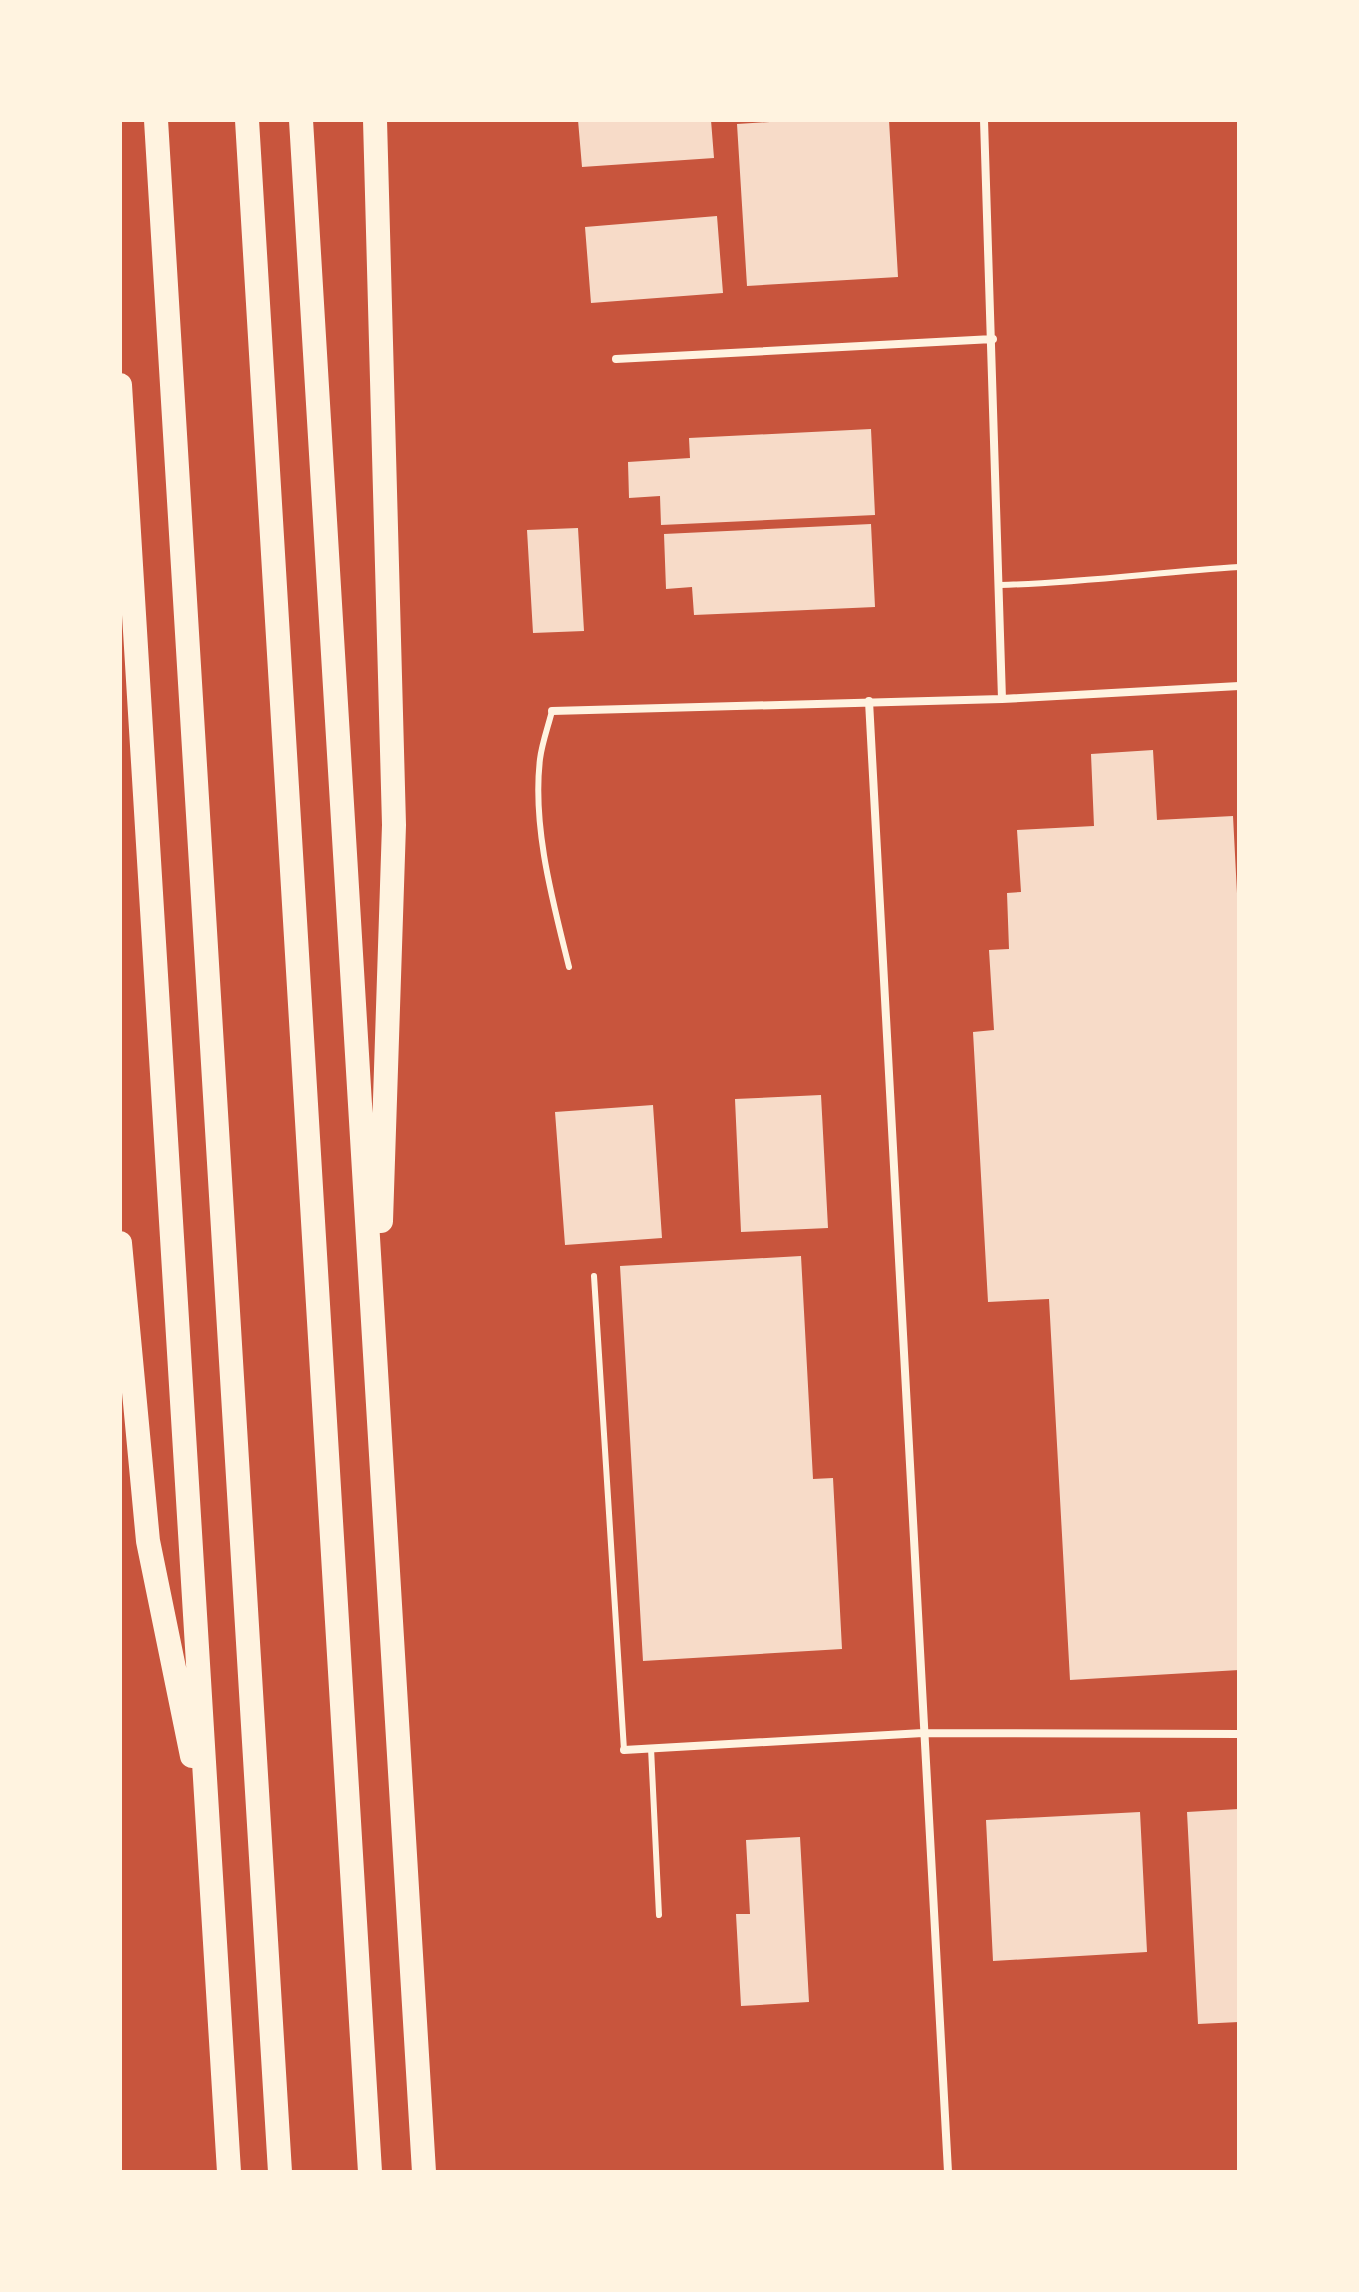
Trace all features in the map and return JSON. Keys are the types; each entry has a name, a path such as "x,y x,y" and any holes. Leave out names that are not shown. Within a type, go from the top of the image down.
{"highway":[{"path":"156,120 280,2172"},
{"path":"247,120 370,2172"},
{"path":"301,120 424,2172"},
{"path":"375,120 394,825 376,1371"},
{"path":"120,385 229,2172"},
{"path":"120,1243 148,1541 210,1841"}],"street":[{"path":"984,120 1002,699"},
{"path":"616,359 993,339"},
{"path":"552,711 1002,699 1239,686"},
{"path":"869,701 948,2172"},
{"path":"624,1750 923,1733 1239,1734"}],"lane":[{"path":"1000,585 1077,583 1156,572 1239,567"},
{"path":"552,711 540,756 538,800 554,907 569,967"},
{"path":"594,1276 624,1750"},
{"path":"651,1748 659,1915"}],"building":[{"path":"578,120 711,120 714,158 582,167"},
{"path":"889,120 898,277 747,286 737,124"},
{"path":"717,216 723,293 591,303 585,227"},
{"path":"871,429 875,515 661,525 660,496 629,498 628,462 690,458 689,438"},
{"path":"871,524 875,607 694,615 692,587 666,589 664,534"},
{"path":"578,528 584,631 533,633 527,530"},
{"path":"1153,750 1157,820 1233,816 1239,932 1239,1670 1070,1680 1049,1299 988,1302 973,1032 994,1030 989,950 1009,949 1007,893 1021,892 1017,830 1094,826 1091,754"},
{"path":"821,1095 828,1228 741,1232 735,1099"},
{"path":"653,1105 662,1238 565,1245 555,1112"},
{"path":"801,1256 813,1479 833,1478 842,1649 643,1661 620,1266"},
{"path":"1239,1809 1239,2022 1198,2024 1187,1812"},
{"path":"1140,1812 1147,1952 993,1961 986,1820"},
{"path":"800,1837 809,2002 741,2006 736,1914 750,1914 746,1840"}]}
